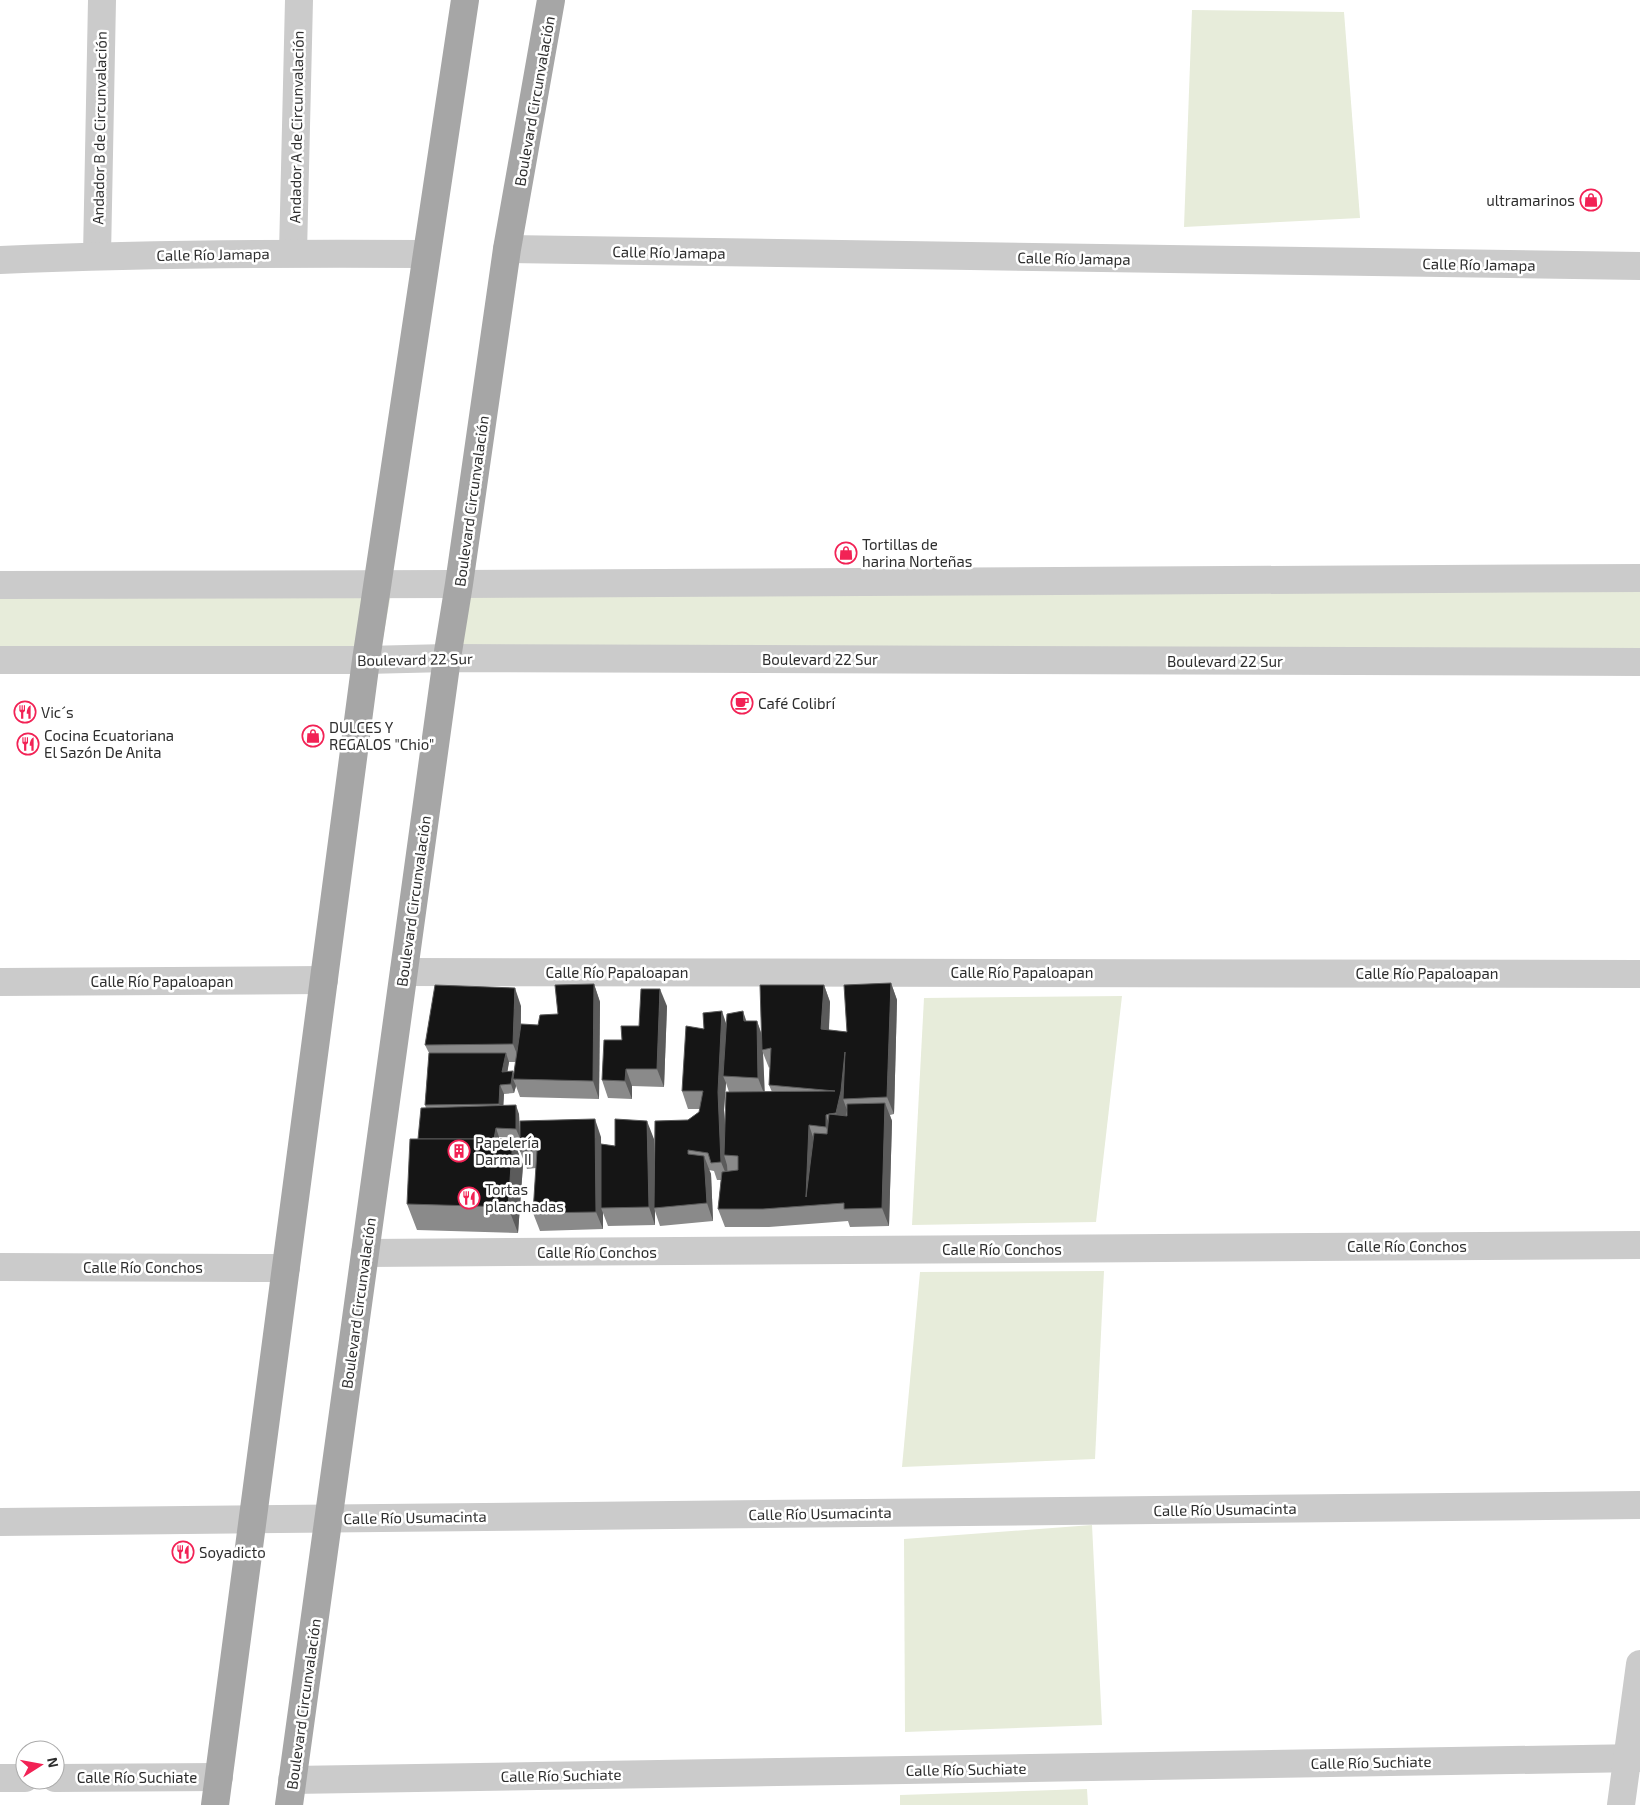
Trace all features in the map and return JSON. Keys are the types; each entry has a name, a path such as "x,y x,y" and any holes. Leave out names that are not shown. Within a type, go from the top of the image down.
{"main road":[{"path":"215,1805 366,660 465,0"},
{"name":"Boulevard Circunvalación","path":"290,1792 447,658 507,249 551,0"}],"street":[{"name":"Andador B de Circunvalación","path":"97,256 102,0"},
{"name":"Andador A de Circunvalación","path":"294,253 299,0"},
{"name":"Calle Río Jamapa","path":"507,249 1640,266"},
{"name":"Calle Río Jamapa","path":"0,260 97,256 294,253 426,254"},
{"path":"0,585 1640,578"},
{"name":"Boulevard 22 Sur","path":"0,660 366,660 447,658 1640,662"},
{"name":"Calle Río Papaloapan","path":"404,972 1640,974"},
{"name":"Calle Río Papaloapan","path":"0,982 324,980"},
{"name":"Calle Río Conchos","path":"365,1253 1640,1245"},
{"name":"Calle Río Conchos","path":"0,1267 286,1268"},
{"name":"Calle Río Usumacinta","path":"0,1522 1640,1505"},
{"path":"1621,1805 1633,1758 1640,1664"},
{"name":"Calle Río Suchiate","path":"290,1792 1633,1758"},
{"name":"Calle Río Suchiate","path":"65,1778 219,1777"},
{"path":"0,1778 15,1778"}],"green space":[{"path":"1192,10 1344,12 1360,218 1184,227"},
{"path":"1640,579 1640,662 443,660 455,588"},
{"path":"0,588 392,588 379,660 0,659"},
{"path":"1122,996 1096,1222 912,1225 924,998"},
{"path":"1104,1271 1095,1459 902,1467 920,1272"},
{"path":"1092,1525 1102,1725 905,1732 904,1539"},
{"path":"1087,1789 1088,1805 900,1805 900,1795"}],"building":[{"path":"891,983 887,1097 843,1099 845,1052 841,1091 836,1113 829,1114 847,1116 847,1104 885,1103 882,1208 844,1209 844,1203 763,1209 718,1209 722,1172 738,1170 738,1156 724,1155 726,1092 835,1091 769,1085 771,1048 762,1050 760,985 824,985 821,1029 847,1032 844,985","holes":["829,1114 827,1134 814,1133 806,1197 809,1125 826,1127 826,1115"]},
{"path":"594,984 593,1081 513,1079 521,1024 538,1025 540,1015 558,1014 555,985"},
{"path":"435,985 515,988 513,1044 425,1045"},
{"path":"641,989 660,989 657,1069 626,1069 625,1081 602,1080 604,1040 622,1040 621,1026 639,1026"},
{"path":"722,1011 718,1092 721,1162 711,1163 708,1153 688,1150 688,1154 704,1156 707,1203 654,1208 655,1121 688,1120 699,1112 703,1091 682,1091 686,1026 704,1029 703,1013"},
{"path":"743,1011 744,1021 757,1021 758,1078 723,1076 727,1014"},
{"path":"429,1053 506,1053 502,1072 513,1071 511,1084 500,1085 499,1104 425,1105"},
{"path":"516,1105 516,1129 496,1128 494,1139 418,1139 421,1108"},
{"path":"595,1119 596,1212 533,1213 537,1150 520,1151 520,1121"},
{"path":"615,1119 647,1121 649,1207 601,1208 601,1144 615,1146"},
{"path":"410,1139 513,1139 508,1207 407,1204"}],"place":[{"name":"ultramarinos","path":"1591,200"},
{"name":"Tortillas de harina Norteñas","path":"846,553"},
{"name":"Café Colibrí","path":"742,703"},
{"name":"Vic´s","path":"25,712"},
{"name":"DULCES Y REGALOS \"Chio\"","path":"313,736"},
{"name":"Cocina Ecuatoriana El Sazón De Anita","path":"28,744"},
{"name":"Papelería Darma II","path":"459,1151"},
{"name":"Tortas planchadas","path":"469,1198"},
{"name":"Soyadicto","path":"183,1552"}]}
